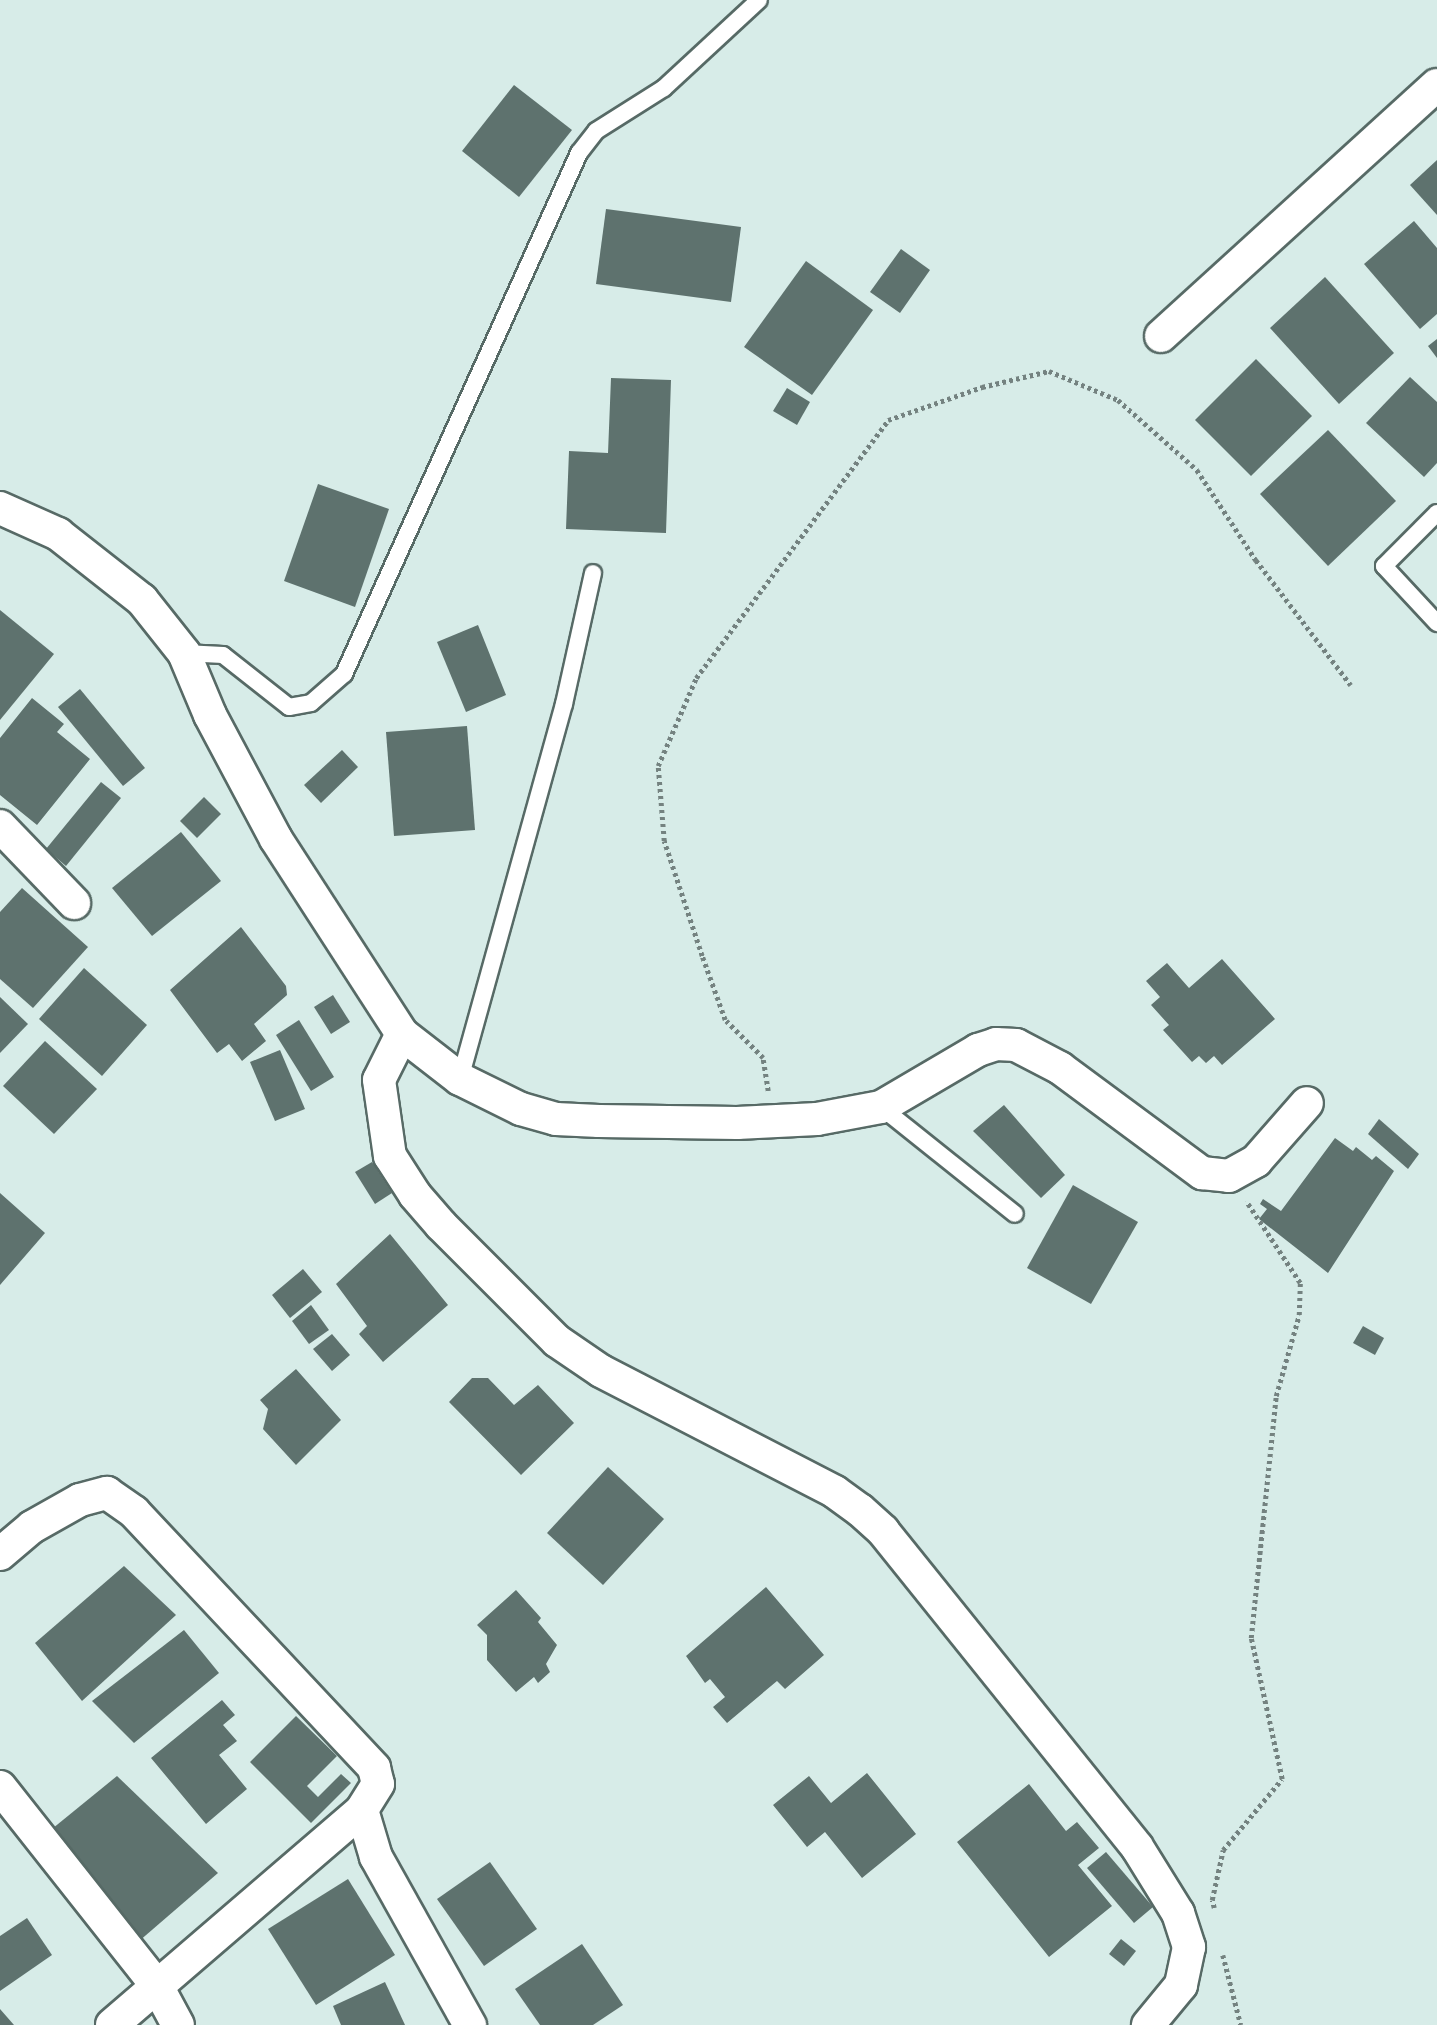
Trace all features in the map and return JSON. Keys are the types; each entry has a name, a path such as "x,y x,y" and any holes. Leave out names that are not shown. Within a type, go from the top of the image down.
{"street":[{"path":"1161,336 1437,85"},
{"path":"0,508 58,534 142,600 184,653 210,715 276,838 402,1034 460,1079 521,1109 556,1119 773,1122 817,1119 881,1107 978,1050 996,1044 1016,1045 1060,1068 1202,1173 1228,1176 1256,1161 1307,1103"},
{"path":"0,825 74,903"},
{"path":"402,1034 380,1080 390,1156 415,1195 441,1225 558,1341 601,1371 835,1492 860,1510 883,1531 1137,1847 1178,1913 1189,1947 1181,1985 1147,2025"},
{"path":"0,1554 32,1527 80,1500 107,1493 134,1512 374,1768 378,1784 362,1810 112,2025"},
{"path":"0,1787 157,1986 178,2025"},
{"path":"362,1810 376,1857 470,2025"}],"lane":[{"path":"184,653 223,655 289,707 311,703 344,674 579,153 596,131 664,88 759,0"},
{"path":"1437,513 1384,565 1437,623"},
{"path":"460,1079 564,704 593,573"},
{"path":"881,1107 1015,1214"}],"path":[{"path":"773,1122 763,1058 725,1020 664,841 658,766 696,678 888,420 982,387 1049,371 1118,400 1197,470 1256,560 1351,685"},
{"path":"1214,1913 1212,1900 1223,1850 1282,1779 1251,1638 1276,1396 1299,1315 1300,1283 1228,1176"},
{"path":"1222,1951 1241,2025"}],"building":[{"path":"514,85 572,130 519,197 462,151"},
{"path":"1437,160 1437,215 1410,185"},
{"path":"606,209 741,227 731,302 596,284"},
{"path":"1414,221 1437,248 1437,314 1420,329 1364,264"},
{"path":"901,249 930,270 900,313 870,292"},
{"path":"806,261 873,310 812,395 744,347"},
{"path":"1325,277 1394,353 1339,404 1270,328"},
{"path":"1437,339 1437,358 1428,346"},
{"path":"1256,359 1312,416 1251,476 1195,420"},
{"path":"1410,377 1437,402 1437,463 1424,477 1366,423"},
{"path":"611,378 671,380 666,533 566,529 569,451 608,453"},
{"path":"787,388 810,402 797,425 773,411"},
{"path":"1328,430 1396,501 1328,566 1260,494"},
{"path":"318,484 389,509 355,607 284,581"},
{"path":"0,610 54,654 0,720"},
{"path":"478,625 506,695 466,712 437,642"},
{"path":"80,689 145,768 123,786 58,707"},
{"path":"32,698 64,724 57,732 90,759 37,825 0,795 0,738"},
{"path":"467,726 475,830 394,836 386,732"},
{"path":"342,750 358,767 321,803 304,785"},
{"path":"101,782 121,798 66,866 46,849"},
{"path":"204,797 221,814 197,838 180,821"},
{"path":"181,832 221,881 152,936 112,888"},
{"path":"22,888 88,947 33,1008 0,979 0,912"},
{"path":"241,927 286,986 287,995 254,1024 266,1041 242,1061 229,1044 217,1053 170,990"},
{"path":"1222,959 1275,1019 1222,1065 1214,1056 1206,1063 1199,1056 1192,1062 1163,1030 1169,1025 1151,1005 1160,997 1146,981 1167,963 1189,988"},
{"path":"84,968 147,1025 102,1076 39,1019"},
{"path":"333,995 350,1022 331,1034 314,1007"},
{"path":"0,997 28,1024 0,1053"},
{"path":"299,1020 334,1077 311,1091 276,1035"},
{"path":"45,1041 97,1089 54,1134 3,1086"},
{"path":"280,1050 305,1109 275,1121 250,1062"},
{"path":"1004,1105 1065,1175 1041,1198 973,1131"},
{"path":"1379,1119 1419,1154 1408,1169 1368,1134"},
{"path":"1335,1138 1353,1151 1356,1147 1372,1160 1376,1156 1394,1171 1328,1273 1259,1219 1267,1209 1260,1204 1263,1199 1281,1211"},
{"path":"372,1162 392,1193 375,1204 355,1172"},
{"path":"1073,1185 1138,1222 1091,1304 1027,1268"},
{"path":"0,1193 45,1233 0,1285"},
{"path":"390,1234 448,1305 383,1362 359,1334 367,1326 336,1284"},
{"path":"303,1269 322,1292 290,1318 272,1295"},
{"path":"311,1305 329,1330 309,1344 292,1321"},
{"path":"1363,1326 1384,1338 1375,1355 1353,1343"},
{"path":"332,1334 350,1355 332,1371 313,1349"},
{"path":"296,1369 341,1420 296,1465 263,1429 268,1409 260,1400"},
{"path":"472,1378 488,1378 514,1405 538,1385 574,1423 521,1475 449,1402"},
{"path":"608,1467 664,1519 603,1585 547,1533"},
{"path":"124,1566 176,1615 82,1701 35,1643"},
{"path":"766,1587 824,1655 785,1689 777,1681 727,1723 713,1707 725,1697 710,1679 705,1683 686,1656"},
{"path":"516,1590 541,1618 538,1622 557,1645 546,1664 550,1672 538,1683 534,1677 516,1692 487,1660 487,1635 477,1625"},
{"path":"184,1630 219,1673 134,1743 92,1701"},
{"path":"222,1700 235,1715 223,1725 237,1741 219,1755 247,1789 206,1824 151,1758"},
{"path":"296,1716 337,1756 307,1786 318,1797 341,1774 351,1783 311,1823 250,1762"},
{"path":"867,1773 916,1834 862,1878 825,1832 807,1847 773,1805 809,1776 831,1803"},
{"path":"117,1776 218,1873 138,1942 47,1833"},
{"path":"1029,1784 1066,1831 1077,1822 1099,1848 1078,1865 1112,1906 1049,1957 957,1842"},
{"path":"1106,1852 1153,1907 1134,1923 1087,1868"},
{"path":"490,1862 537,1929 484,1966 437,1899"},
{"path":"348,1879 395,1955 316,2005 268,1929"},
{"path":"27,1918 52,1955 0,1991 0,1936"},
{"path":"1121,1939 1136,1951 1124,1966 1109,1954"},
{"path":"582,1944 623,2005 593,2025 540,2025 515,1989"},
{"path":"385,1982 405,2025 341,2025 333,2006"},
{"path":"0,2009 14,2025 0,2025"}]}
